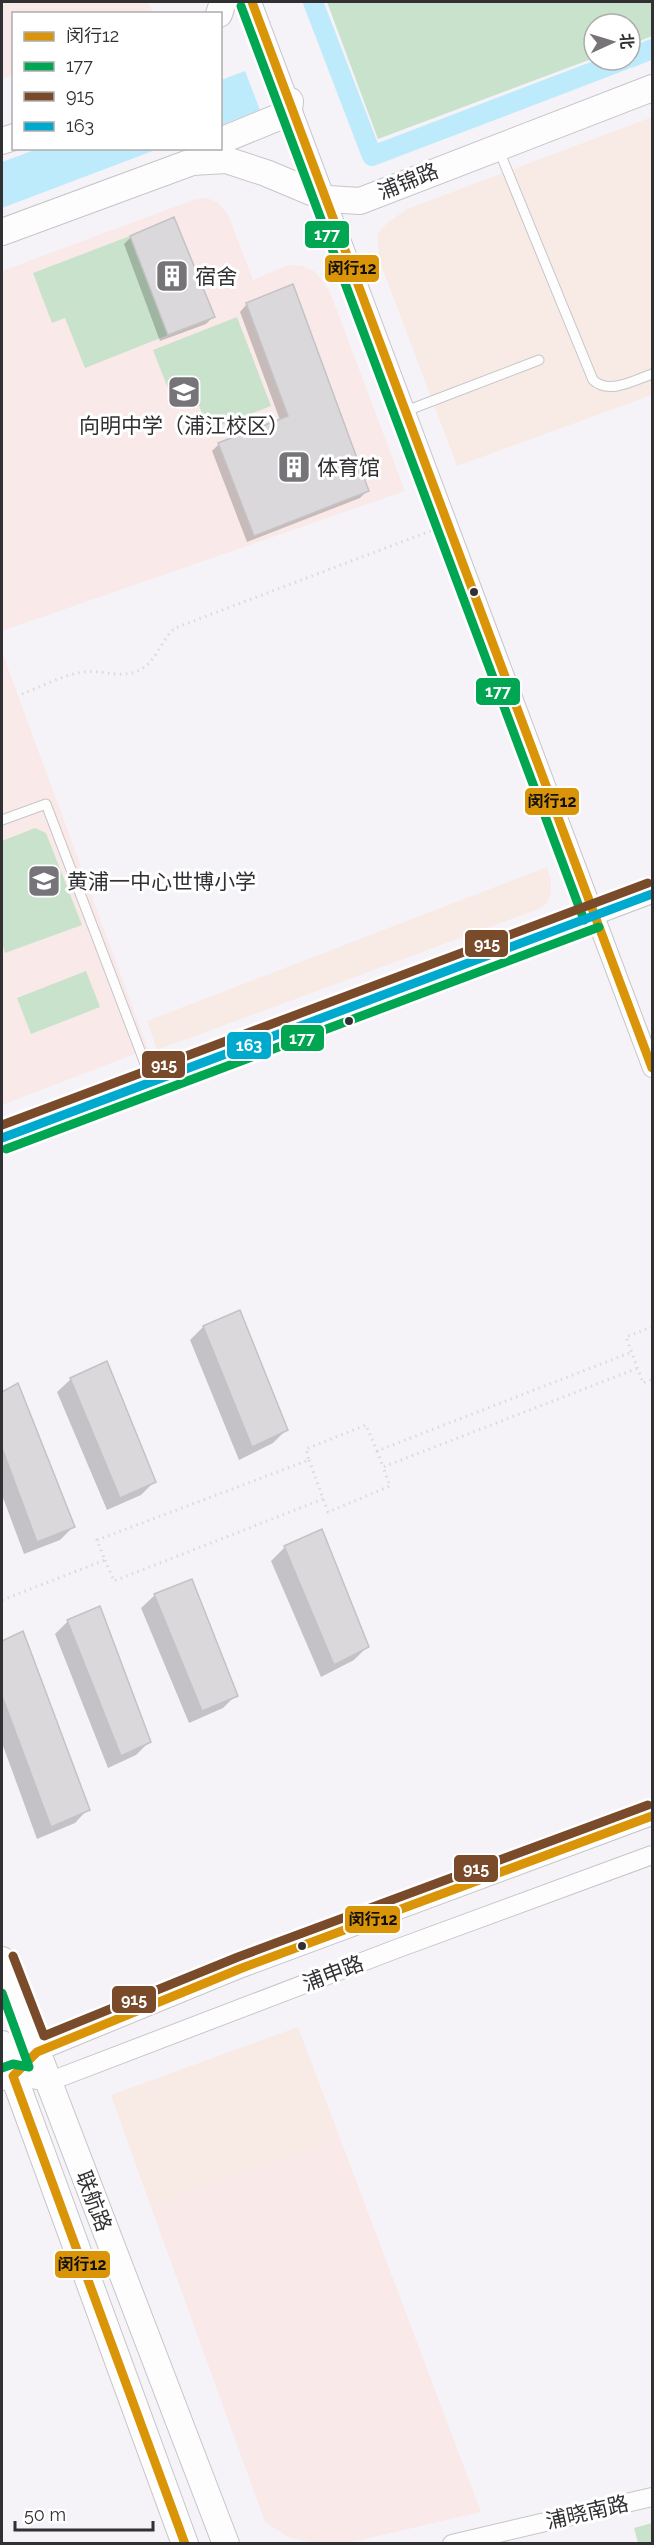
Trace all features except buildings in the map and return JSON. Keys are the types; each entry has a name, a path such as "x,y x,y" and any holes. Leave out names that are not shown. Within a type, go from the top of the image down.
{"street":[{"path":"252,2 328,199 652,1068"},
{"name":"浦锦路","path":"2,232 192,162 226,160 266,173 328,199 360,201 497,146 652,88"},
{"path":"222,140 286,114 289,111 290,101"},
{"name":"浦锦路","path":"159,173 199,150"},
{"path":"2,1138 652,894"},
{"name":"浦申路","path":"7,2078 37,2052 242,1968 652,1816"},
{"name":"浦申路","path":"48,2082 652,1854"},
{"name":"联航路","path":"2,1960 226,2544"},
{"name":"联航路","path":"2,2044 7,2078 185,2544"},
{"path":"7,2078 48,2082"},
{"name":"浦晓南路","path":"452,2544 652,2497"}],"lane":[{"path":"497,146 592,380 597,384 613,387 652,374"},
{"path":"406,411 539,360"},
{"path":"2,820 46,804 152,1082"}],"path":[{"path":"22,694 81,672 110,674 136,672 149,663 175,628 449,524"},
{"path":"652,1327 626,1337 643,1383 652,1379"},
{"path":"377,1451 632,1352"},
{"path":"383,1467 638,1368"},
{"path":"366,1425 390,1486 328,1512 309,1460 306,1449 366,1425"},
{"path":"309,1460 97,1540 114,1581 323,1499"},
{"path":"2,1600 105,1560"}],"shaded area":[{"path":"2,2 148,2 153,12 12,12 12,75 2,79"},
{"path":"652,117 652,395 457,466 380,262 377,235 386,224 407,209"},
{"name":"向明中学（浦江校区）","path":"206,198 217,202 228,214 253,280 288,265 302,266 314,271 322,280 330,292 405,491 2,631 2,271 193,200"},
{"name":"黄浦一中心世博小学","path":"2,652 148,1049 2,1105"},
{"path":"547,867 551,881 551,894 546,904 536,910 157,1050 147,1021"},
{"path":"298,2027 340,2138 151,2207 111,2095"},
{"path":"340,2138 481,2512 348,2543 314,2543 288,2537 265,2522 151,2207"}],"green space":[{"path":"327,2 652,2 652,36 642,40 642,12 582,12 582,62 378,139"},
{"path":"130,236 168,335 85,368 65,318 52,323 33,273"},
{"path":"237,317 271,406 209,430 195,396 174,404 153,350"},
{"path":"35,828 46,833 82,925 5,953 2,942 2,841"},
{"path":"86,971 100,1007 31,1034 17,998"},
{"path":"652,2523 652,2543 638,2543 634,2528"}],"water":[{"path":"245,71 260,110 222,125 222,80"},
{"path":"34,150 155,150 2,208 2,162"}],"waterway":[{"path":"313,2 372,156 592,72"},
{"path":"642,53 652,49"}],"transit line":[{"name":"闵行12","path":"252,2 652,1068"},
{"name":"177","path":"241,6 584,920"},
{"name":"915","path":"2,1125 648,883"},
{"name":"163","path":"2,1138 652,894"},
{"name":"177","path":"6,1149 599,927"},
{"name":"915","path":"13,1956 44,2036 238,1957 648,1805"},
{"name":"闵行12","path":"185,2544 13,2076 37,2052 242,1968 652,1816"},
{"name":"177","path":"2,1993 29,2067 13,2064 2,2068"}],"place":[{"name":"宿舍","path":"172,276"},
{"name":"向明中学（浦江校区）","path":"184,392"},
{"name":"体育馆","path":"294,467"},
{"name":"黄浦一中心世博小学","path":"44,881"}]}
